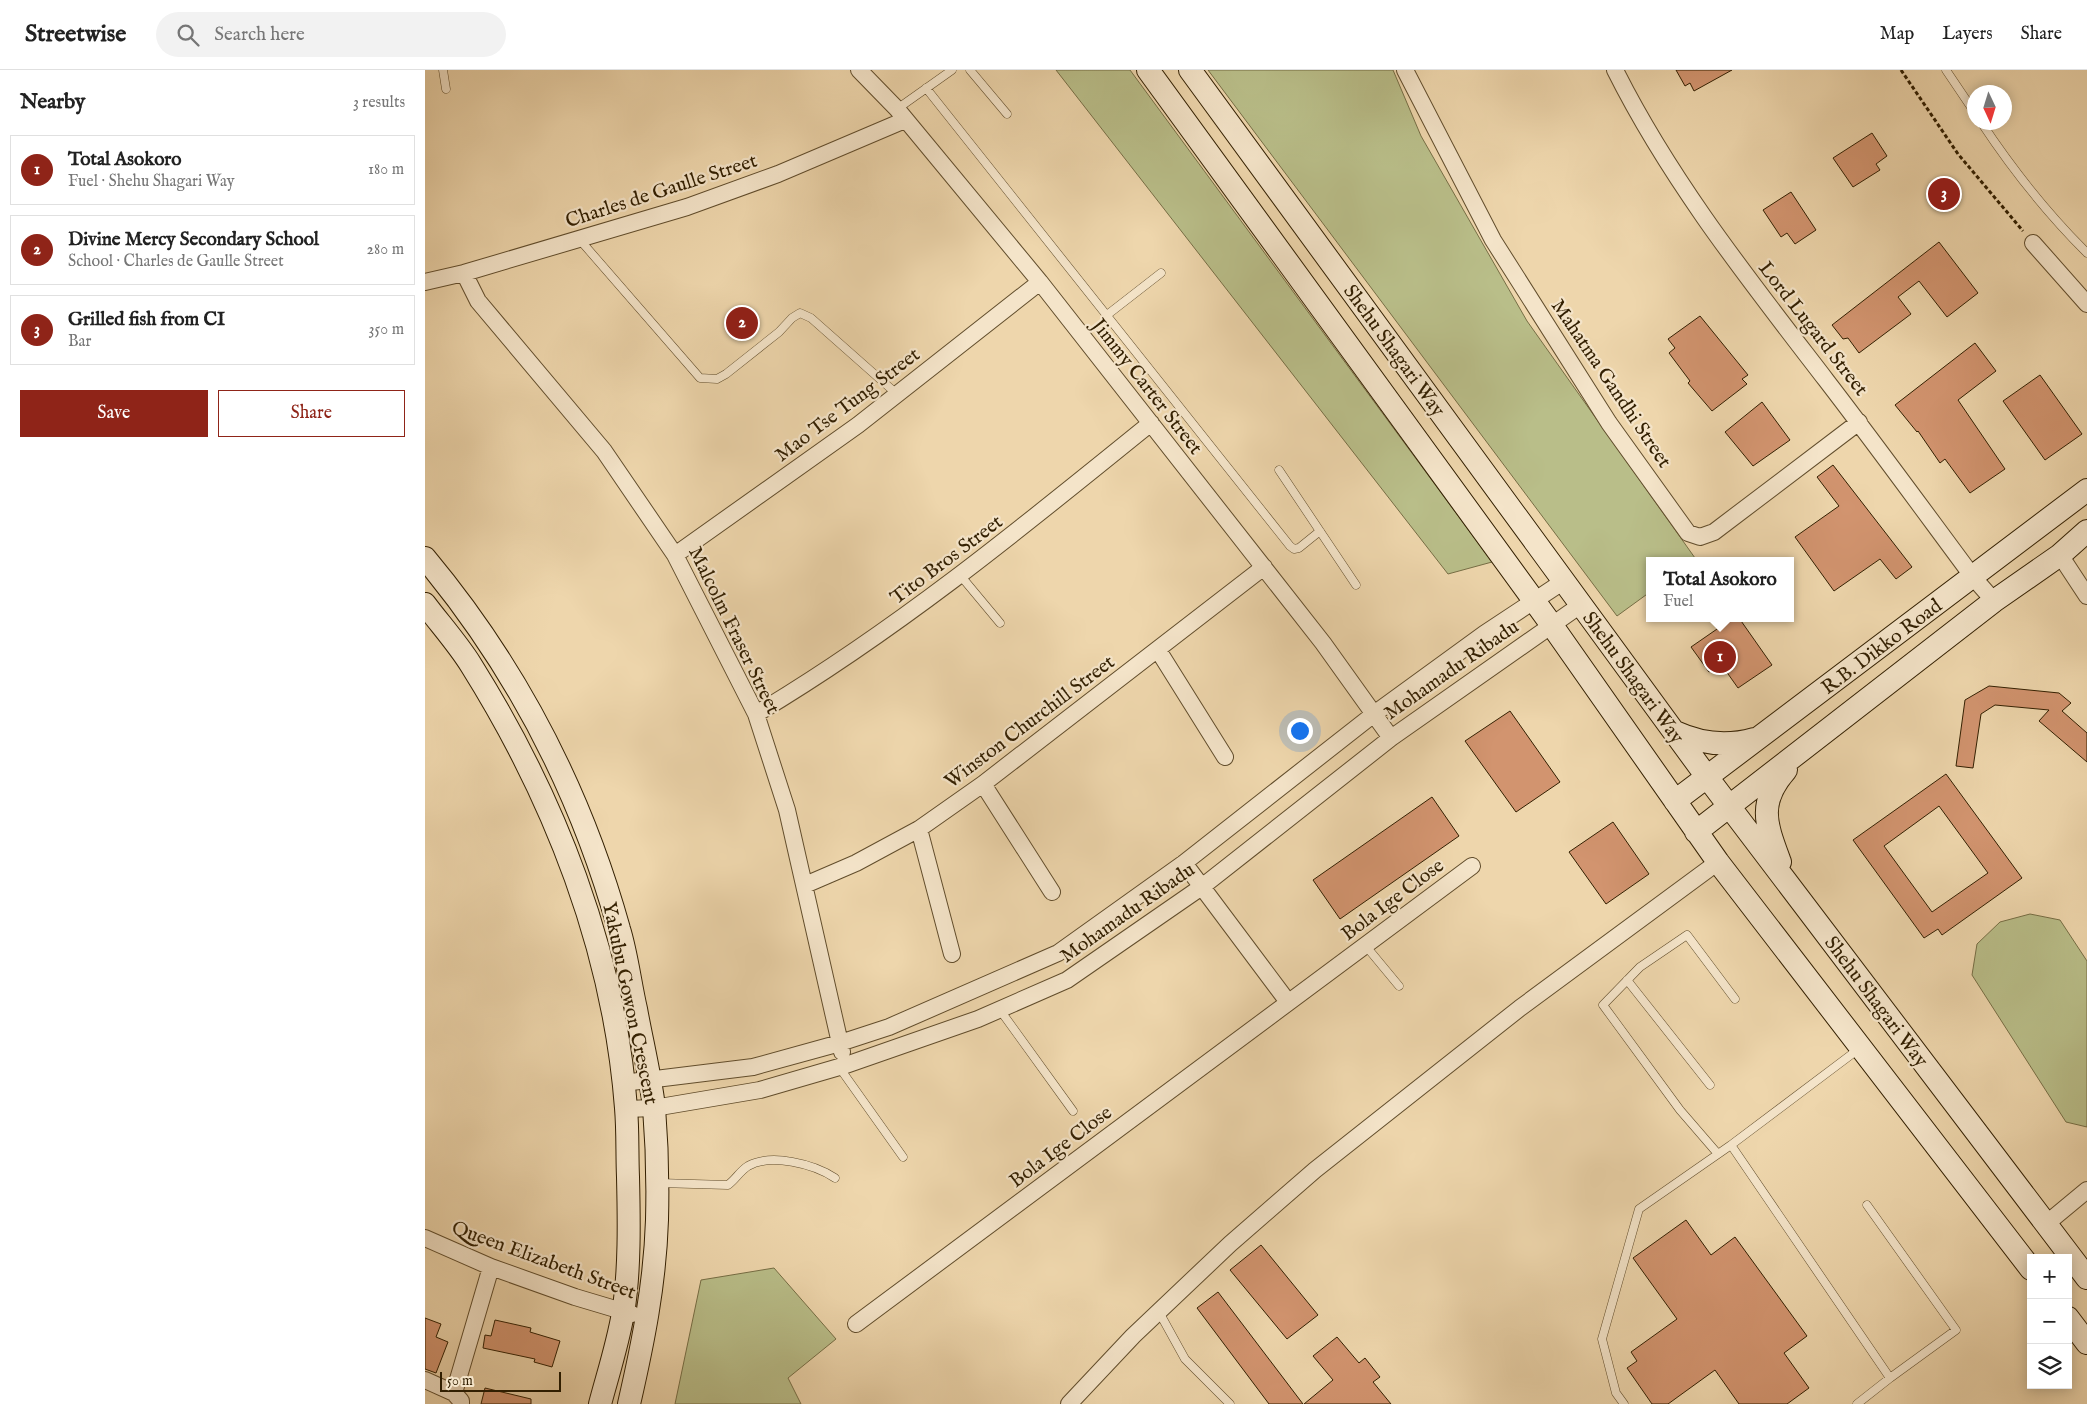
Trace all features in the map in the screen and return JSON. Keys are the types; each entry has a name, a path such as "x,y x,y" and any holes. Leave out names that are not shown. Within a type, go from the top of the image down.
{"main road":[{"name":"Shehu Shagari Way","path":"1148,70 1551,624 1718,862 2027,1264"},
{"name":"Shehu Shagari Way","path":"1190,70 1707,777 2087,1278"},
{"name":"R.B. Dikko Road","path":"1675,800 1973,578 2087,490"},
{"name":"R.B. Dikko Road","path":"1696,832 1994,601 2059,555 2087,532"},
{"name":"Yakubu Gowon Crescent","path":"425,558 491,647 519,689 539,725 577,806 620,931 650,1080 654,1108 657,1183 657,1222 649,1316 629,1404"},
{"name":"Yakubu Gowon Crescent","path":"425,604 470,664 509,730 549,811 573,871 597,944 612,1007 627,1109 629,1221 623,1312 600,1404"},
{"path":"1675,732 1692,740 1709,744 1735,745 1759,737"},
{"path":"1787,882 1770,835 1766,810 1774,782 1798,753"},
{"path":"2072,1323 2087,1343"}],"street":[{"name":"Jimmy Carter Street","path":"859,70 901,114 1040,282 1265,567 1391,738"},
{"name":"Mahatma Gandhi Street","path":"1405,70 1493,240 1609,423 1688,533 1700,537 1714,532 1859,422"},
{"name":"Lord Lugard Street","path":"1615,70 1679,180 1746,276 1859,422 1973,578 1994,601"},
{"name":"Charles de Gaulle Street","path":"425,282 464,274 687,207 759,180 901,114"},
{"path":"2033,243 2087,304"},
{"name":"Malcolm Fraser Street","path":"464,274 478,301 604,451 675,554 756,714 787,810 840,1043 842,1066"},
{"name":"Mao Tse Tung Street","path":"675,554 898,394 1040,282"},
{"name":"Tito Bros Street","path":"756,714 807,684 865,645 959,575 1151,423"},
{"path":"2059,555 2087,596"},
{"name":"Winston Churchill Street","path":"805,885 856,863 919,829 983,784 1265,567"},
{"name":"Mohamadu Ribadu","path":"623,1083 753,1068 840,1043 889,1027 1058,952 1184,863 1374,714 1533,600 1564,580"},
{"name":"Mohamadu Ribadu","path":"627,1109 654,1108 760,1090 842,1066 999,1010 1067,980 1203,886 1391,738 1582,604"},
{"path":"1158,650 1225,757"},
{"path":"983,784 1052,892"},
{"path":"919,829 952,954"},
{"path":"1069,1404 1133,1336 1230,1244 1323,1164 1519,1008 1718,862"},
{"path":"1184,863 1289,1002"},
{"name":"Bola Ige Close","path":"856,1324 1472,866"},
{"path":"2046,1224 2087,1190"},
{"name":"Queen Elizabeth Street","path":"425,1238 491,1267 623,1312 649,1316"},
{"path":"425,1380 457,1398 491,1267"}],"lane":[{"path":"443,70 446,89"},
{"path":"901,114 926,88 952,70"},
{"path":"970,70 1007,114"},
{"path":"1946,70 1967,101"},
{"path":"926,88 1290,546 1294,549 1299,548 1320,532"},
{"path":"1986,130 2005,158 2047,211 2087,253"},
{"path":"580,240 700,378 717,379 726,374 800,313 811,318 898,394"},
{"path":"1107,315 1161,274"},
{"path":"1279,470 1356,585"},
{"path":"959,575 1000,624"},
{"path":"1718,1154 1680,1110 1603,1004 1640,968 1687,935 1735,999"},
{"path":"1365,945 1399,986"},
{"path":"1627,980 1710,1085"},
{"path":"999,1010 1073,1111"},
{"path":"1624,1404 1616,1393 1601,1339 1639,1209 1731,1145 1861,1047"},
{"path":"842,1066 903,1157"},
{"path":"1731,1145 1891,1378"},
{"path":"657,1183 728,1185 743,1170 765,1160 809,1165 835,1178"},
{"path":"1857,1404 1956,1330 1867,1205"},
{"path":"1159,1312 1185,1358 1230,1404"}],"path":[{"path":"1901,70 1958,154 2033,243"}],"green space":[{"path":"1056,70 1130,70 1492,562 1448,574"},
{"path":"1208,70 1393,70 1421,136 1527,321 1694,557 1646,557 1646,595 1617,616"},
{"path":"2030,914 2060,920 2087,961 2087,1127 2066,1122 1972,975 1977,944 2000,922"},
{"path":"774,1268 836,1339 788,1378 801,1404 675,1404 701,1280"}],"building":[{"path":"1676,70 1732,70 1694,91 1690,83 1685,86"},
{"path":"1872,133 1887,156 1876,164 1880,170 1853,187 1833,158"},
{"path":"1791,192 1816,230 1795,244 1787,233 1781,237 1763,210"},
{"path":"1939,242 1978,293 1947,317 1919,281 1898,297 1911,314 1859,353 1848,338 1843,339 1832,325"},
{"path":"1700,316 1748,375 1742,379 1747,384 1712,411 1688,383 1690,381 1669,353 1675,348 1668,339"},
{"path":"1975,343 1996,371 1958,400 2005,469 1970,493 1945,459 1940,463 1918,431 1895,405"},
{"path":"2040,375 2082,434 2045,460 2003,401"},
{"path":"1762,402 1790,440 1753,466 1725,432"},
{"path":"1833,465 1912,567 1896,579 1880,559 1834,591 1795,537 1839,506 1817,477"},
{"path":"1727,622 1742,622 1772,665 1738,688 1721,664 1709,672 1691,647"},
{"path":"1989,686 2059,693 2071,703 2062,711 2087,733 2087,762 2039,721 2049,710 1995,705 1981,714 1973,768 1956,766 1965,700"},
{"path":"1510,711 1560,782 1516,812 1465,741"},
{"path":"1946,774 2022,878 1942,935 1938,929 1924,938 1853,840","holes":["1939,806 1988,873 1932,912 1884,846"]},
{"path":"1432,797 1459,836 1340,919 1313,880"},
{"path":"1613,822 1649,874 1606,904 1569,852"},
{"path":"1686,1220 1711,1255 1735,1237 1807,1336 1784,1353 1809,1388 1787,1404 1739,1404 1715,1370 1668,1404 1652,1404 1627,1368 1637,1361 1631,1352 1677,1319 1633,1258"},
{"path":"1261,1245 1318,1315 1287,1339 1230,1270"},
{"path":"1218,1292 1303,1404 1269,1404 1197,1308"},
{"path":"425,1318 441,1324 436,1337 448,1342 436,1373 425,1369"},
{"path":"495,1320 531,1328 530,1332 560,1341 552,1367 534,1362 535,1359 483,1348 485,1335 491,1336"},
{"path":"1337,1337 1359,1363 1365,1358 1380,1377 1373,1382 1391,1404 1304,1404 1333,1380 1313,1356"},
{"path":"485,1388 531,1399 531,1404 481,1404"}],"place":[{"name":"Grilled fish from CI","path":"1944,194"},
{"name":"Divine Mercy Secondary School","path":"742,323"},
{"name":"Total Asokoro","path":"1720,657"}]}
